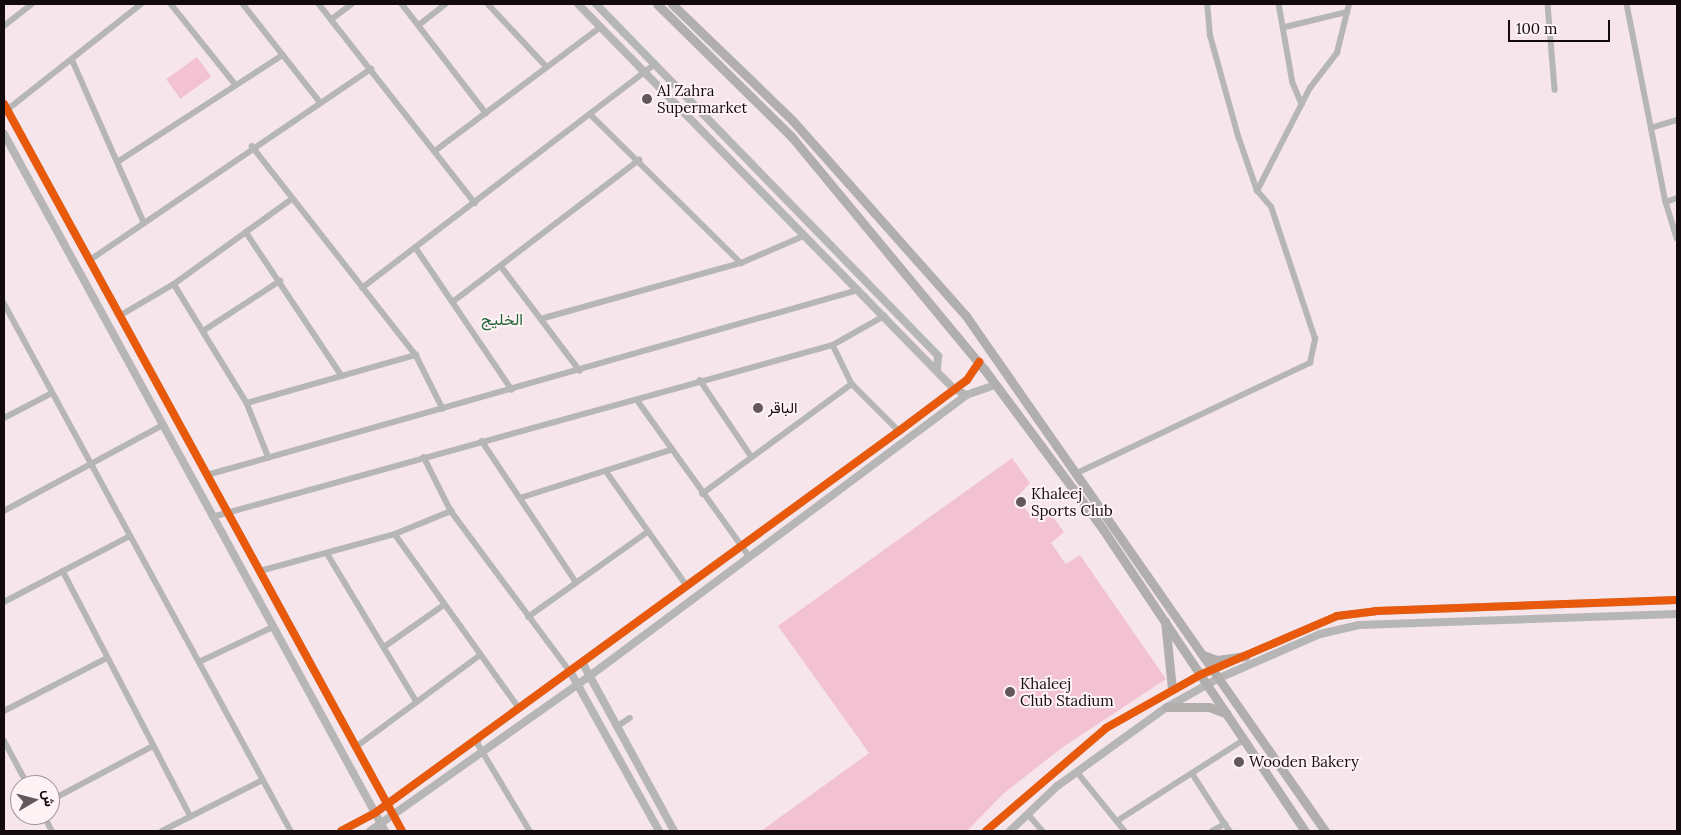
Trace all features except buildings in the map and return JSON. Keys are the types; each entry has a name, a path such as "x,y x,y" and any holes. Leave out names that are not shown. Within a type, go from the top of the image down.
{"main road":[{"path":"657,4 790,136 979,362 1164,618 1227,714 1242,741 1305,831"},
{"path":"672,4 793,121 966,316 1325,831"},
{"path":"1164,618 1172,689"},
{"path":"1200,653 1217,660 1246,656"},
{"path":"1167,707 1208,707 1227,714"}],"street":[{"path":"4,26 32,4"},
{"path":"141,4 72,59 5,107 121,315 402,831"},
{"path":"171,4 236,85"},
{"path":"243,4 320,102"},
{"path":"319,4 475,203"},
{"path":"332,20 352,4"},
{"path":"402,4 486,113"},
{"path":"419,25 446,4"},
{"path":"488,4 548,67"},
{"path":"578,4 954,388 966,395"},
{"path":"596,4 938,356 937,370"},
{"path":"1075,474 1310,363 1314,339 1271,206 1257,191 1210,36 1207,4"},
{"path":"1279,4 1285,27 1292,83 1302,104"},
{"path":"1257,191 1302,104 1337,53 1349,4"},
{"path":"1548,4 1555,90"},
{"path":"1627,4 1666,202 1677,238"},
{"path":"1285,27 1347,12"},
{"path":"435,151 601,27"},
{"path":"119,161 283,54"},
{"path":"72,59 119,161 144,222"},
{"path":"362,288 655,64"},
{"path":"90,260 252,146 371,69"},
{"path":"591,114 741,262"},
{"path":"1651,128 1677,120"},
{"path":"4,134 163,425 271,628 383,828"},
{"path":"252,146 416,355 443,409"},
{"path":"454,301 639,160"},
{"path":"1666,202 1677,198"},
{"path":"121,315 174,284 292,199"},
{"path":"246,232 342,376"},
{"path":"544,318 741,262 804,236"},
{"path":"416,248 454,301 512,390"},
{"path":"501,266 544,318 580,371"},
{"path":"203,331 280,282"},
{"path":"174,284 248,403 269,458"},
{"path":"207,475 580,371 858,290"},
{"path":"4,304 291,831"},
{"path":"212,517 482,441 638,401 700,380 833,344 884,316"},
{"path":"833,344 852,384 899,431"},
{"path":"248,403 416,355"},
{"path":"341,831 375,813 386,802 688,586 741,545 899,431 967,380 979,362"},
{"path":"700,380 751,456"},
{"path":"702,494 751,456 852,384"},
{"path":"370,831 383,828 394,817 591,675 966,395 995,385"},
{"path":"4,418 52,393"},
{"path":"638,401 670,450 749,556"},
{"path":"4,511 163,425"},
{"path":"482,441 576,582"},
{"path":"520,498 670,450"},
{"path":"424,457 451,511 579,683 659,831"},
{"path":"606,471 646,532 688,586"},
{"path":"260,572 395,534 451,511"},
{"path":"528,616 646,532"},
{"path":"395,534 479,656 519,708"},
{"path":"4,602 130,536"},
{"path":"327,553 417,702"},
{"path":"63,571 105,659 151,747 191,817"},
{"path":"1010,831 1078,773 1167,707 1207,686 1215,675 1246,656 1337,616 1376,611 1677,600"},
{"path":"384,646 444,605"},
{"path":"986,831 1106,728 1172,689 1200,675 1215,675 1320,634 1359,625 1677,614"},
{"path":"199,662 271,628"},
{"path":"356,747 479,656"},
{"path":"4,711 105,659"},
{"path":"582,662 591,675 674,831"},
{"path":"618,726 630,718"},
{"path":"480,735 478,744 486,751 530,831"},
{"path":"4,740 23,775"},
{"path":"1117,821 1242,741"},
{"path":"60,796 151,747"},
{"path":"1078,773 1124,831"},
{"path":"1192,773 1230,831"},
{"path":"162,831 263,780"},
{"path":"1028,814 1043,831"},
{"path":"1212,831 1225,824"}],"shaded area":[{"path":"197,57 211,76 180,99 166,79"},
{"path":"1012,458 1030,483 1017,497 1030,515 1044,505 1064,532 1051,543 1066,564 1080,555 1166,679 1063,747 1003,794 967,831 761,831 869,753 778,626"}],"cycle path":[{"path":"4,104 402,831"},
{"path":"341,831 375,813 899,431 967,380 979,362"},
{"path":"986,831 1106,728 1200,675 1337,616 1376,611 1677,600"}],"place":[{"name":"Al Zahra Supermarket","path":"647,99"},
{"name":"الباقر","path":"758,408"},
{"name":"Khaleej Sports Club","path":"1021,502"},
{"name":"Khaleej Club Stadium","path":"1010,692"},
{"name":"Wooden Bakery","path":"1239,762"}],"district":[{"name":"الخليج","path":"502,319"}]}
